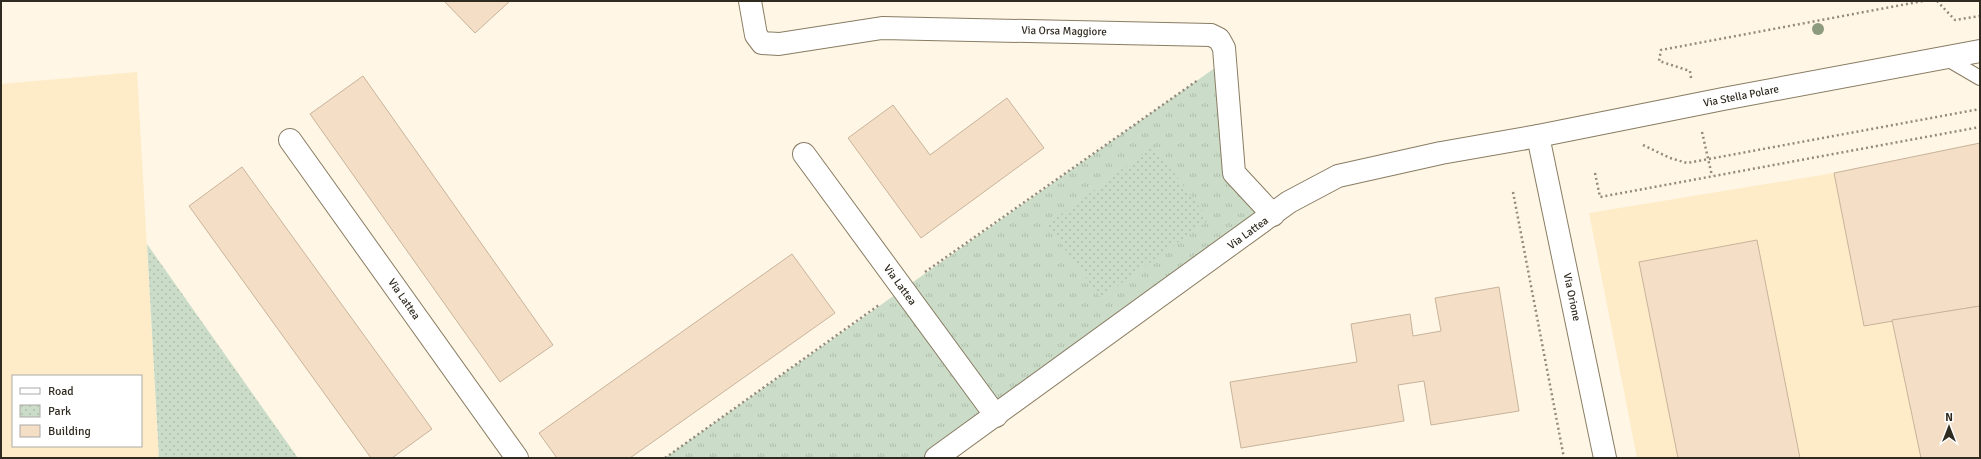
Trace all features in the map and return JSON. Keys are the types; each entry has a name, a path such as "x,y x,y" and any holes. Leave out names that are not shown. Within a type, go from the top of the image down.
{"street":[{"name":"Via Orsa Maggiore","path":"750,1 756,35 762,43 769,44 794,42 882,28 1211,35 1219,39 1224,48 1234,173 1273,215"},
{"name":"Via Stella Polare","path":"1944,57 1980,40"},
{"name":"Via Stella Polare","path":"1538,136 1980,51"},
{"name":"Via Lattea","path":"936,458 996,416 1289,202 1338,176 1441,153 1538,136"},
{"name":"Via Orione","path":"1538,136 1605,458"},
{"name":"Via Lattea","path":"290,140 517,458"},
{"name":"Via Lattea","path":"804,154 996,416"}],"lane":[{"path":"1944,57 1980,78"}],"path":[{"path":"1692,80 1690,71 1659,60 1660,50 1923,1"},
{"path":"1937,1 1955,20 1980,16"},
{"path":"665,458 902,288 1226,60"},
{"path":"1642,144 1670,158 1687,163 1980,109"},
{"path":"1595,173 1600,197 1980,127"},
{"path":"1701,128 1712,176"},
{"path":"1513,192 1564,458"}],"shaded area":[{"path":"137,72 159,458 1,458 1,84"},
{"path":"1980,143 1980,458 1637,458 1589,213 1834,173"}],"green space":[{"path":"1226,60 1234,173 1273,215 936,458 665,458"},
{"path":"1154,146 1209,220 1101,298 1047,225"},
{"path":"147,244 298,458 159,458"}],"building":[{"path":"444,1 510,1 475,33"},
{"path":"363,76 553,345 500,382 310,114"},
{"path":"1007,98 1044,148 921,238 848,138 893,105 930,155"},
{"path":"1980,143 1980,306 1864,326 1834,173"},
{"path":"242,167 432,429 392,458 371,458 189,206"},
{"path":"1757,240 1800,458 1678,458 1639,262"},
{"path":"792,254 835,313 630,458 557,458 539,433"},
{"path":"1499,287 1519,411 1431,425 1424,381 1398,385 1404,421 1241,448 1230,382 1357,362 1351,324 1410,314 1413,336 1441,331 1435,298"},
{"path":"1980,306 1980,458 1921,458 1892,320"}]}
